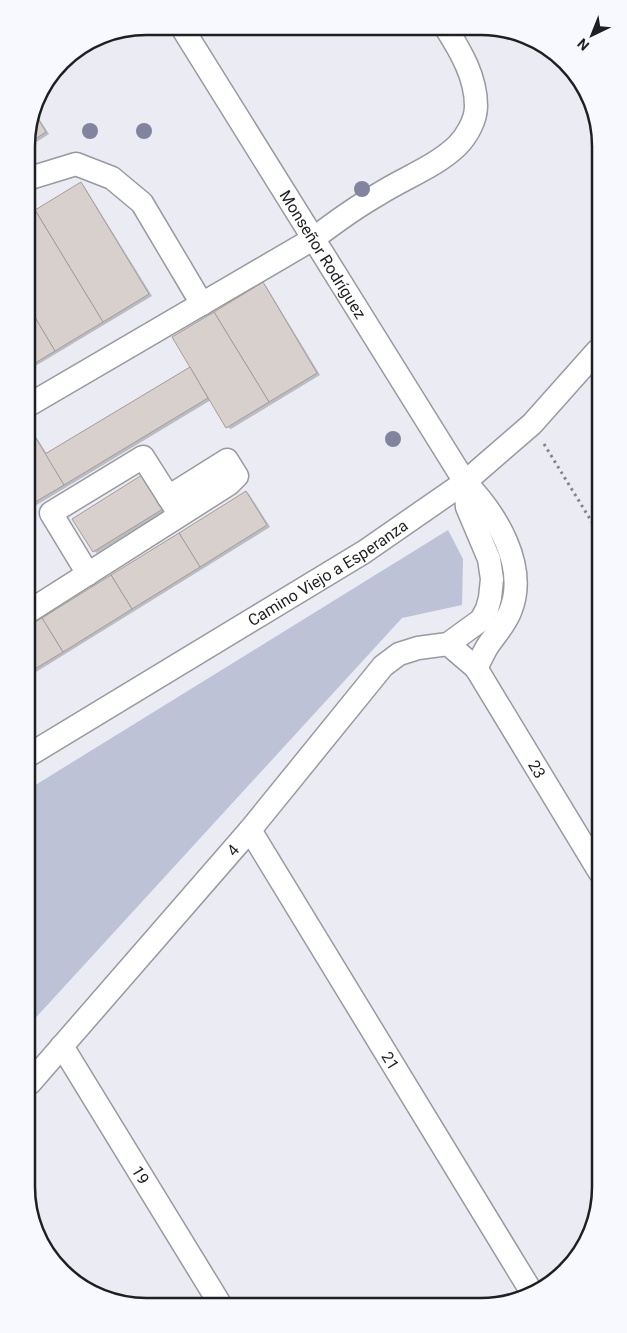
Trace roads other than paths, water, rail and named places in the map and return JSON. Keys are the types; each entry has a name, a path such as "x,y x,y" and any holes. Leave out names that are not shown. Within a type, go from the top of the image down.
{"street":[{"name":"Monseñor Rodríguez","path":"186,35 465,482 479,497 504,535 514,571 516,588 514,601 503,626 487,648 476,668"},
{"path":"35,402 313,239 379,194 433,163 456,146 468,132 476,107 474,90 456,35"},
{"path":"35,177 76,164 112,178 142,203 202,304"},
{"name":"Camino Viejo a Esperanza","path":"35,751 364,552 465,482 532,424 592,358"},
{"path":"88,574 51,513 143,456 180,516"},
{"path":"35,608 230,484 237,476 227,460 168,497"},
{"path":"448,644 481,620 490,598 492,579 489,559 467,508 465,482"},
{"path":"469,630 487,648"},
{"name":"23","path":"448,644 476,668 592,859"},
{"name":"4","path":"35,1077 250,830 383,666 400,654 418,648 448,644"},
{"name":"21","path":"250,830 529,1287"},
{"name":"19","path":"62,1046 216,1298"}]}
